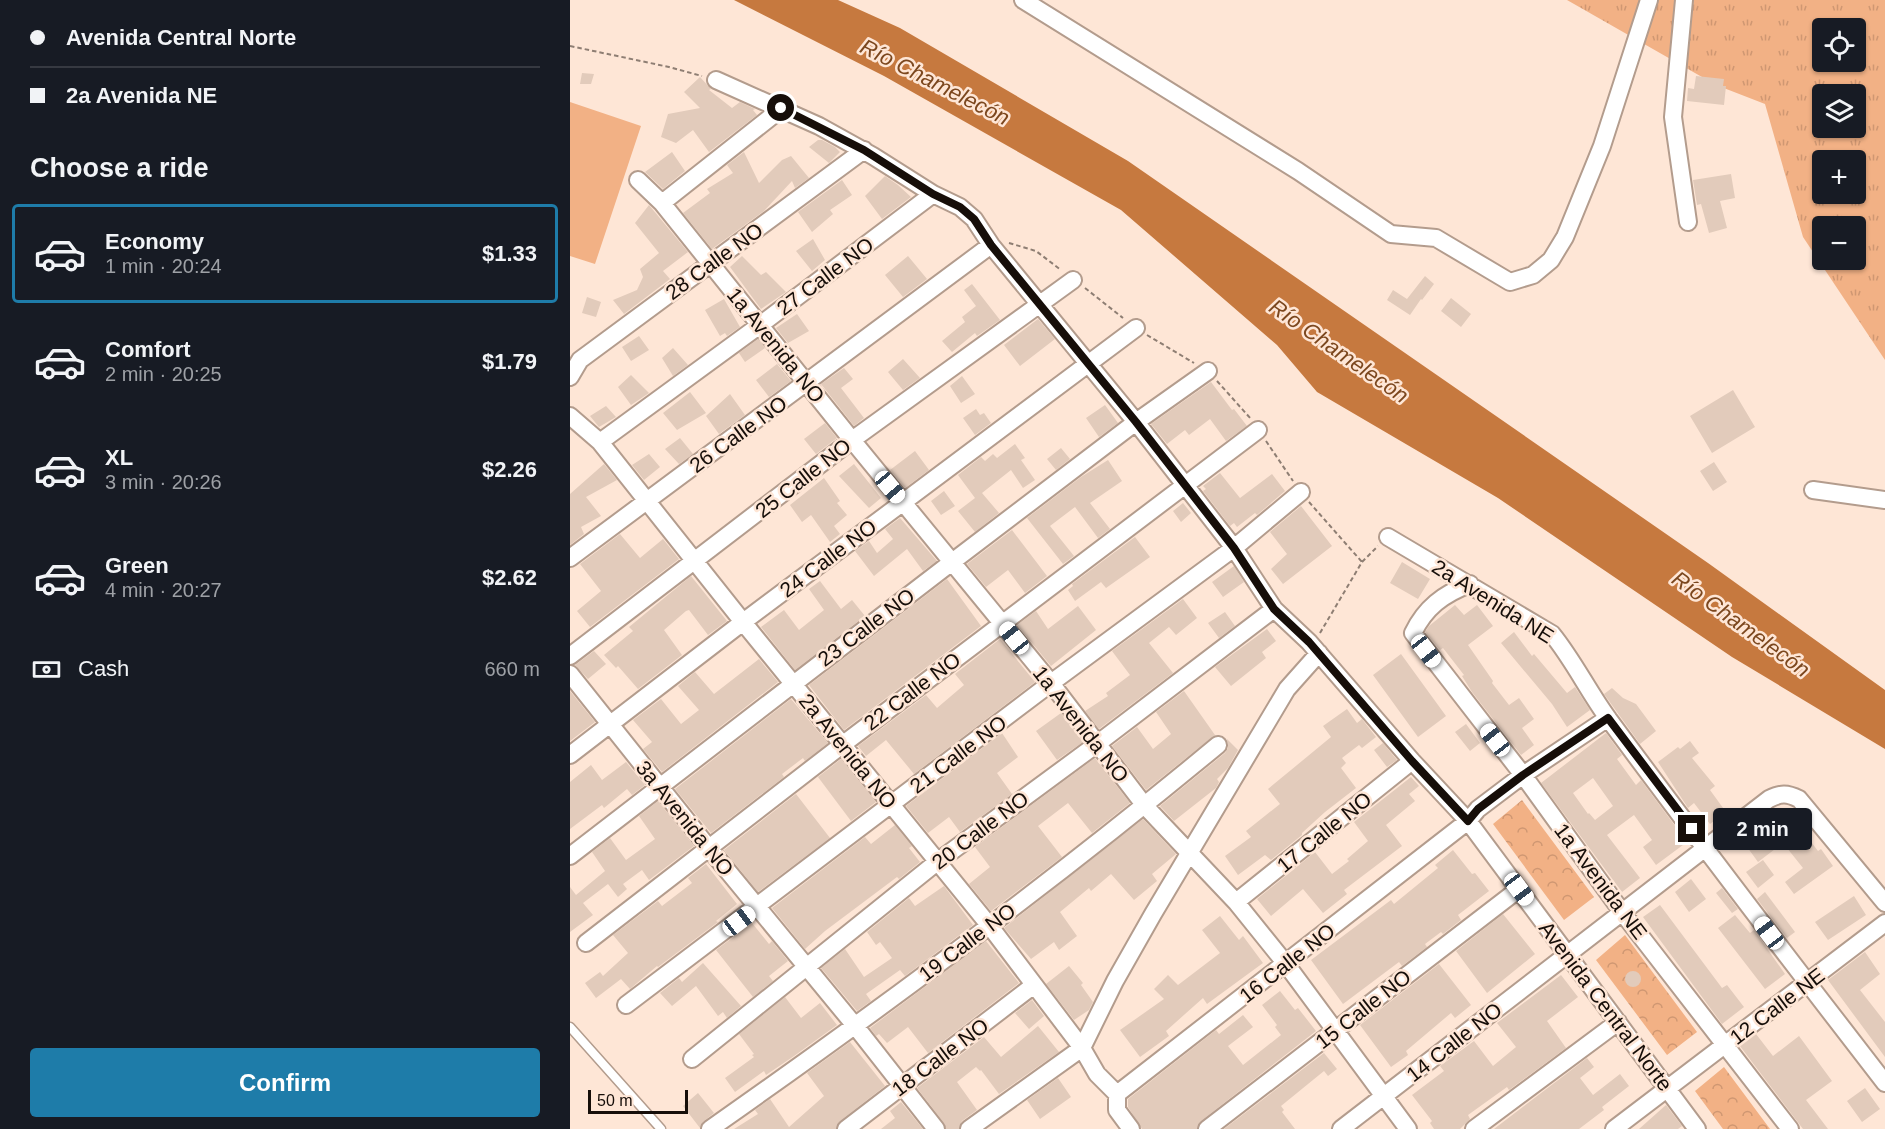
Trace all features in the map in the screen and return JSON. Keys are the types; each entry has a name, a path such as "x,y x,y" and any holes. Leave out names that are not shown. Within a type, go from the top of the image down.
{"street":[{"path":"1023,0 1298,171 1390,234 1436,238 1510,282 1533,275 1551,260 1565,237 1602,146 1649,0"},
{"path":"1684,0 1673,117 1688,222"},
{"name":"Avenida Central Norte","path":"716,80 781,108 864,150 933,194 960,207 974,219 991,245 1136,422 1234,548 1274,609 1316,650 1412,761 1468,821 1697,1129"},
{"path":"662,203 781,108"},
{"name":"28 Calle NO","path":"570,377 580,360 864,150"},
{"name":"1a Avenida NO","path":"638,180 662,203 1002,623 1145,806 1236,902 1286,964 1408,1129"},
{"name":"27 Calle NO","path":"600,442 933,194"},
{"name":"26 Calle NO","path":"570,558 991,245"},
{"name":"25 Calle NO","path":"570,656 852,440 1073,280"},
{"name":"24 Calle NO","path":"570,755 742,622 1137,328"},
{"name":"23 Calle NO","path":"570,856 1136,422 1208,371"},
{"name":"2a Avenida NO","path":"570,416 600,442 742,622 989,925 1082,1048 1117,1102 1131,1129"},
{"name":"22 Calle NO","path":"586,943 708,847 1258,430"},
{"path":"1813,490 1885,500"},
{"name":"21 Calle NO","path":"626,1005 1050,683 1234,548 1301,492"},
{"name":"2a Avenida NE","path":"1388,537 1552,634 1570,657 1608,718 1885,1083"},
{"name":"1a Avenida NE","path":"1470,584 1450,591 1434,603 1420,619 1413,633 1523,775 1622,912 1790,1129"},
{"name":"20 Calle NO","path":"692,1059 938,862 1274,609"},
{"path":"969,1129 1082,1048 1115,981 1189,853 1287,688 1316,650"},
{"name":"3a Avenida NO","path":"570,674 936,1129"},
{"name":"16 Calle NO","path":"1117,1102 1286,964 1468,821 1478,809 1523,775 1608,718"},
{"name":"19 Calle NO","path":"710,1129 856,1027 1145,806 1218,745"},
{"name":"17 Calle NO","path":"1236,902 1412,761"},
{"name":"14 Calle NO","path":"1341,1129 1769,798 1778,794 1788,794 1799,799 1885,903"},
{"name":"15 Calle NO","path":"1207,1129 1519,889"},
{"name":"12 Calle NE","path":"1614,1129 1808,984 1885,923"},
{"name":"18 Calle NO","path":"846,1129 1034,984"},
{"path":"1474,1129 1618,1022"}],"lane":[{"path":"570,1027 662,1129"}],"path":[{"path":"570,46 669,67 716,80"},
{"path":"1316,650 1362,562 1388,537"}],"green space":[{"path":"1567,0 1885,0 1885,360 1825,270 1866,270 1866,216 1812,216 1812,250 1803,237 1765,104 1716,85"},
{"path":"570,102 641,126 595,264 570,256"},
{"path":"1522,800 1594,897 1564,920 1493,824"},
{"path":"1625,935 1697,1032 1667,1055 1596,960"},
{"path":"1724,1067 1770,1129 1723,1129 1695,1091"}],"water":[{"name":"Río Chamelecón","path":"734,0 838,0 900,28 1128,161 1708,563 1885,690 1885,749 1732,657 1498,498 1317,392 1277,345 1121,210 884,76"}],"building":[{"path":"582,73 594,74 591,84 580,84"},
{"path":"1696,76 1724,79 1723,86 1726,86 1724,105 1687,101 1688,88 1694,89"},
{"path":"700,77 711,89 709,90 732,108 740,102 755,109 753,110 757,115 709,152 693,130 676,143 661,137 668,114 700,108 684,92"},
{"path":"818,140 835,147 840,152 829,163 809,147"},
{"path":"672,152 685,171 663,189 645,172"},
{"path":"744,152 759,183 782,160 791,156 809,178 795,188 792,181 764,211 712,249 683,213 710,193 707,189 733,173 727,165"},
{"path":"1731,174 1735,198 1720,201 1727,228 1709,233 1701,204 1697,205 1693,180"},
{"path":"885,176 911,197 882,219 865,196"},
{"path":"842,180 852,195 830,210 833,214 812,232 798,212"},
{"path":"649,205 688,252 663,271 670,279 624,314 613,300 637,290 643,277 640,269 659,253 635,223"},
{"path":"813,239 825,260 812,271 796,251"},
{"path":"742,256 761,275 766,272 786,292 761,309 730,267"},
{"path":"908,256 927,279 903,297 885,275"},
{"path":"1425,276 1434,284 1410,315 1387,300 1393,290 1407,299"},
{"path":"972,284 1000,320 977,336 975,333 952,352 942,341 965,322 962,317 976,306 964,290"},
{"path":"587,297 601,302 596,317 582,313"},
{"path":"1451,298 1471,314 1461,327 1441,311"},
{"path":"724,299 740,327 727,336 725,333 720,336 705,310"},
{"path":"797,314 809,331 788,343 776,328"},
{"path":"1038,319 1055,339 1020,366 1004,345"},
{"path":"639,336 649,350 631,361 622,347"},
{"path":"758,339 765,348 745,362 739,353"},
{"path":"673,348 688,365 673,376 662,358"},
{"path":"903,359 920,378 903,390 888,372"},
{"path":"777,364 791,381 769,397 756,380"},
{"path":"844,368 853,379 841,388 864,418 854,426 821,384"},
{"path":"631,375 649,393 631,405 618,387"},
{"path":"962,376 975,394 961,403 950,386"},
{"path":"1211,382 1247,426 1226,441 1210,419 1189,435 1185,430 1167,444 1151,424"},
{"path":"1733,390 1755,427 1712,453 1690,416"},
{"path":"690,392 706,413 677,430 663,413"},
{"path":"730,394 745,415 719,434 706,416"},
{"path":"1105,405 1118,423 1099,437 1086,418"},
{"path":"606,406 616,417 599,427 590,416"},
{"path":"976,409 980,415 984,413 991,423 975,435 963,418"},
{"path":"825,423 837,438 816,454 804,439"},
{"path":"680,438 693,454 679,464 665,449"},
{"path":"1015,444 1025,458 1021,460 1035,480 1023,488 1011,470 982,493 999,513 975,532 958,511 975,498 958,475 981,457 985,461 993,454 997,458"},
{"path":"1061,448 1070,459 1056,470 1047,459"},
{"path":"915,451 929,470 905,488 890,470"},
{"path":"649,454 660,467 644,480 632,465"},
{"path":"1108,460 1122,481 1090,503 1110,529 1098,538 1075,507 1050,526 1074,556 1063,564 1027,518 1081,477"},
{"path":"1714,462 1727,482 1713,491 1700,471"},
{"path":"604,464 617,480 586,497 601,516 581,527 584,534 570,545 570,494"},
{"path":"854,464 881,498 869,508 839,476"},
{"path":"1220,473 1240,498 1272,474 1285,491 1257,515 1255,513 1237,527 1234,523 1230,526 1203,491 1206,489 1203,486"},
{"path":"824,478 840,501 837,503 847,515 834,526 840,534 830,542 811,515 802,522 790,505"},
{"path":"944,491 955,506 941,515 931,501"},
{"path":"1183,503 1191,513 1181,522 1173,511"},
{"path":"1301,506 1332,546 1283,584 1271,569 1287,554 1270,532"},
{"path":"900,518 937,561 923,571 907,549 874,576 855,551 869,541 877,553 893,539 885,529"},
{"path":"1012,530 1047,576 1025,593 1008,570 986,587 967,564"},
{"path":"620,534 640,558 663,539 679,559 590,627 577,611 601,591 580,564"},
{"path":"1135,537 1150,557 1106,588 1101,582 1075,601 1068,590 1073,586 1072,584"},
{"path":"1402,562 1430,579 1418,599 1390,583"},
{"path":"1234,566 1244,582 1223,597 1212,582"},
{"path":"691,576 727,621 708,635 689,610 686,611 664,630 682,655 638,689 618,666 616,668 604,655 633,631 629,627"},
{"path":"947,579 981,626 844,730 809,685"},
{"path":"820,581 841,609 852,600 865,616 795,670 761,627 784,610 799,630 824,610 809,589"},
{"path":"1183,599 1197,618 1176,635 1169,627 1149,643 1173,673 1099,729 1085,711 1108,696 1106,693 1130,675 1112,651"},
{"path":"1455,605 1464,615 1477,605 1493,626 1468,645 1509,705 1519,698 1534,719 1522,728 1534,745 1521,755 1472,692 1462,676 1464,675 1443,648 1440,650 1425,632"},
{"path":"1078,606 1096,630 1051,666 1017,625 1036,611 1048,629"},
{"path":"1225,612 1235,626 1219,638 1208,623"},
{"path":"1267,629 1276,641 1262,652 1266,658 1231,686 1215,667"},
{"path":"1514,632 1532,656 1534,654 1567,693 1575,687 1590,710 1567,727 1552,704 1501,643"},
{"path":"1000,639 1035,682 914,774 886,740 866,756 858,746 926,695 937,708 964,685 955,674"},
{"path":"594,651 606,664 588,679 575,665"},
{"path":"1401,654 1446,716 1418,737 1373,675"},
{"path":"759,659 778,682 662,772 643,749 652,742 633,720 661,699 681,724 699,710 678,686 695,672 714,694"},
{"path":"1612,688 1623,698 1636,704 1656,731 1640,744 1604,694"},
{"path":"570,691 595,722 570,741"},
{"path":"1184,691 1215,735 1146,790 1112,746 1137,727 1153,749 1171,734 1156,712"},
{"path":"791,699 828,743 805,761 803,758 782,774 784,777 711,833 675,789"},
{"path":"1347,709 1357,723 1362,719 1376,737 1362,748 1359,745 1342,758 1346,763 1341,768 1356,788 1271,860 1265,855 1238,875 1225,856 1251,837 1246,831 1280,804 1268,789 1331,737 1323,726"},
{"path":"1061,713 1083,742 1057,760 1036,731"},
{"path":"1466,724 1480,743 1470,751 1455,732"},
{"path":"1002,733 1018,757 997,773 1012,794 960,832 949,817 928,833 906,806"},
{"path":"1606,733 1622,755 1617,759 1636,785 1641,780 1687,842 1656,865 1643,847 1652,840 1634,815 1607,835 1640,878 1622,892 1541,783","holes":["1593,778 1613,806 1595,820 1573,793"]},
{"path":"1227,739 1238,750 1228,768 1217,779 1219,782 1216,788 1174,821 1160,806 1225,753 1228,748"},
{"path":"1690,741 1699,753 1692,758 1715,786 1710,790 1726,812 1710,824 1694,803 1688,808 1658,762"},
{"path":"1383,743 1397,760 1387,767 1374,750"},
{"path":"1095,758 1130,803 1092,833 1068,803 1038,826 1062,857 991,911 969,884 990,867 975,847"},
{"path":"841,759 876,802 851,821 818,777"},
{"path":"626,762 645,785 632,795 627,789 604,808 602,805 570,829 570,782 591,765 602,780"},
{"path":"1411,777 1419,786 1409,794 1415,801 1386,825 1402,846 1344,890 1347,894 1323,913 1303,889 1271,916 1257,899 1315,852 1332,874 1349,861 1347,859 1368,841 1354,822"},
{"path":"796,794 830,838 758,892 724,850"},
{"path":"658,801 694,846 649,880 642,870 623,884 627,889 618,897 608,884 583,903 593,915 570,932 570,887 576,895 605,871 592,852 610,838 626,860 655,839 639,816"},
{"path":"1786,809 1818,851 1821,849 1833,866 1794,894 1785,882 1803,868 1783,843 1758,862 1742,840 1757,829 1759,831"},
{"path":"1143,819 1176,854 1152,874 1157,881 1134,900 1111,874 1091,891 1089,888 1060,912 1077,936 1059,950 1054,942 1031,959 1004,928"},
{"path":"895,825 912,846 909,848 920,862 825,931 805,949 772,908 865,837 871,844"},
{"path":"1453,850 1489,891 1458,915 1461,920 1425,944 1427,947 1402,966 1399,962 1343,1004 1311,960 1391,900 1394,904 1438,868 1435,865"},
{"path":"1763,860 1774,875 1758,888 1746,872"},
{"path":"706,864 737,904 716,921 718,922 657,966 630,989 621,979 596,998 585,983 600,972 603,976 628,953 613,935 658,901 662,906 692,883 688,878"},
{"path":"1691,879 1706,899 1689,912 1675,892"},
{"path":"944,886 973,925 905,976 900,970 866,994 871,1001 857,1011 821,968 845,949 864,977 892,958 880,942 876,945 867,932 909,898 915,906"},
{"path":"1722,888 1738,909 1732,913 1716,893"},
{"path":"1765,892 1795,932 1787,938 1757,899"},
{"path":"1854,896 1866,915 1828,940 1815,922"},
{"path":"1660,905 1722,988 1727,985 1744,1007 1722,1024 1643,917"},
{"path":"1503,914 1535,954 1487,993 1456,951"},
{"path":"1735,915 1750,933 1754,930 1785,974 1765,989 1718,928"},
{"path":"1220,916 1239,940 1243,936 1263,963 1207,1004 1203,998 1166,1031 1169,1036 1140,1057 1120,1030 1164,999 1154,989 1168,975 1178,985 1220,953 1202,930"},
{"path":"752,923 769,944 772,941 788,961 769,976 773,981 753,997 716,950"},
{"path":"986,941 1019,983 928,1053 908,1027 887,1043 879,1034 876,1036 870,1028"},
{"path":"1865,952 1880,974 1860,990 1885,1022 1885,1057 1828,980"},
{"path":"703,963 741,1006 727,1018 723,1012 718,1016 696,986 672,1006 660,993 679,978 682,982"},
{"path":"1439,964 1471,1005 1455,1018 1451,1013 1406,1051 1408,1055 1391,1067 1360,1025"},
{"path":"1069,966 1083,983 1081,985 1093,1002 1089,1010 1074,1020 1046,984"},
{"path":"1630,971 1636,971 1641,979 1639,985 1630,987 1625,982 1625,976"},
{"path":"1561,975 1578,997 1547,1021 1566,1048 1509,1090 1507,1087 1468,1115 1470,1119 1460,1129 1434,1129 1430,1123 1432,1121 1412,1095 1444,1071 1440,1066 1474,1041 1493,1066 1516,1047 1497,1023"},
{"path":"1280,991 1295,1010 1298,1008 1316,1031 1201,1121 1197,1129 1142,1129 1128,1107 1128,1099 1216,1030 1219,1034 1243,1015 1253,1027 1228,1046 1243,1065 1281,1035 1275,1027 1277,1025 1262,1005"},
{"path":"785,997 801,1018 820,1003 837,1025 766,1075 764,1071 735,1092 725,1078 754,1057 739,1034"},
{"path":"1032,1000 1044,1016 1029,1029 1015,1013"},
{"path":"1038,1026 1059,1052 999,1094 981,1070 976,1067 957,1082 977,1110 962,1121 959,1129 946,1129 944,1123 917,1088 984,1037 1001,1057"},
{"path":"1756,1034 1773,1056 1799,1036 1832,1081 1806,1100 1828,1129 1803,1129 1752,1062 1740,1046"},
{"path":"850,1042 885,1086 840,1121 836,1129 734,1129 758,1114 755,1110 770,1099 789,1127 824,1096 807,1073"},
{"path":"1324,1053 1337,1069 1328,1076 1324,1071 1281,1106 1284,1110 1282,1112 1295,1129 1224,1129"},
{"path":"1587,1058 1594,1067 1580,1078 1593,1095 1620,1074 1629,1086 1602,1107 1604,1110 1579,1129 1494,1129"},
{"path":"1058,1078 1071,1097 1040,1119 1027,1100"},
{"path":"1865,1088 1880,1109 1862,1122 1847,1101"},
{"path":"698,1093 714,1113 704,1121 700,1128 683,1106"},
{"path":"901,1102 923,1129 881,1129 895,1118 890,1111"},
{"path":"1666,1105 1682,1126 1678,1129 1639,1129"}],"route":[{"path":"781,108 864,150 933,194 960,207 974,219 991,245 1136,422 1234,548 1274,609 1309,642 1412,761 1468,821 1478,809 1523,775 1608,718 1692,829"}]}
